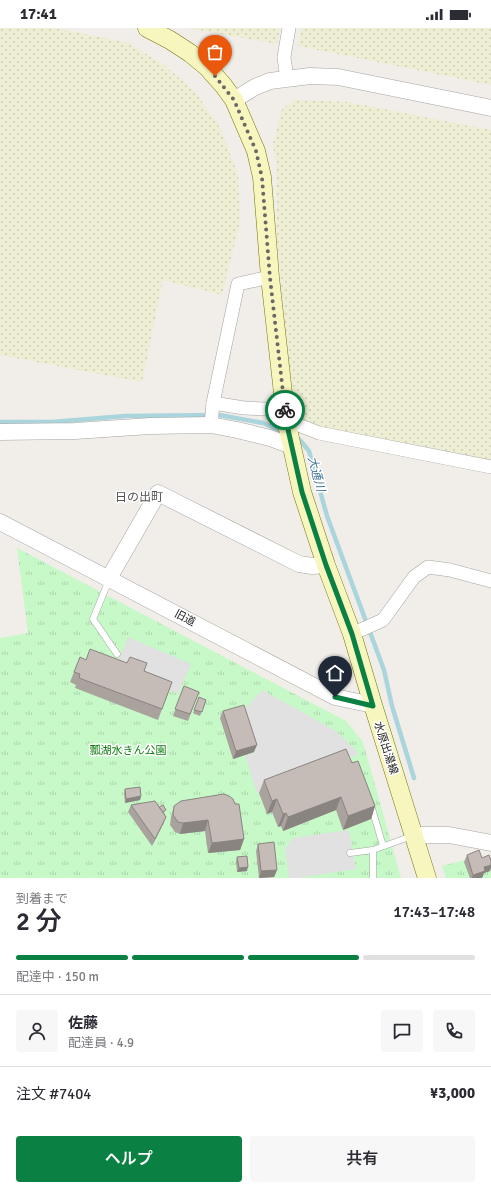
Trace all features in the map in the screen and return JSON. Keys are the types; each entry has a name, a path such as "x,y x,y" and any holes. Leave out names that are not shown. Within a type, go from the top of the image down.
{"main road":[{"name":"水原出湯線","path":"147,28 170,40 196,58 207,68 234,100 256,151 262,178 270,278 286,418 302,492 326,565 352,634 427,878"}],"street":[{"path":"287,79 284,57 289,28"},
{"path":"234,100 255,87 270,81 310,76 338,77 491,108"},
{"path":"211,425 213,403 238,284 270,278"},
{"path":"213,403 244,408 286,418 319,433 491,467"},
{"path":"0,432 75,431 150,426 211,425 292,444"},
{"path":"109,578 158,493 299,564 312,566 326,565"},
{"name":"旧道","path":"0,522 335,697 373,706"},
{"path":"352,634 383,620 414,577 428,567 450,570 491,581"},
{"path":"414,835 449,835 491,843"}],"lane":[{"path":"109,578 93,619 116,654"},
{"path":"368,796 383,846"},
{"path":"350,853 373,850 414,835"},
{"path":"373,850 373,878"}],"green space":[{"path":"0,28 55,28 128,43 163,64 196,93 220,128 238,175 240,222 222,295 163,280 142,382 0,355"},
{"path":"189,28 280,28 277,44"},
{"path":"302,28 491,28 491,85 298,46"},
{"path":"295,100 348,102 491,130 491,460 314,425 298,418 293,407 277,238 276,166 273,143 282,109"},
{"name":"瓢湖水きん公園","path":"17,548 346,721 363,742 401,878 0,878 0,638 28,633"},
{"path":"476,857 491,860 491,878 446,878 442,866"}],"shaded area":[{"path":"128,637 191,664 178,694 150,682 118,662"},
{"path":"262,690 336,731 359,754 257,793 245,756 256,752 242,712"},
{"path":"349,830 356,869 289,878 285,849 293,838"}],"building":[{"path":"90,649 127,663 130,657 147,663 144,671 172,682 162,709 79,678 80,674 74,672 80,657 86,660"},
{"path":"184,686 199,692 190,714 175,709"},
{"path":"199,697 206,700 202,712 194,710"},
{"path":"244,705 257,745 236,751 223,711"},
{"path":"346,749 352,763 358,761 375,806 348,816 341,797 288,817 286,813 283,814 277,799 272,801 264,780"},
{"path":"140,787 141,796 126,799 125,789"},
{"path":"224,794 233,799 235,804 239,804 244,839 212,843 208,820 183,823 178,822 173,815 174,806 181,801"},
{"path":"155,801 166,817 155,839 131,805"},
{"path":"163,805 166,810 163,812 159,807"},
{"path":"274,842 277,870 261,871 258,844"},
{"path":"479,850 482,858 489,855 491,865 484,867 485,871 473,875 467,855"},
{"path":"247,856 248,867 239,868 237,857"}],"waterway":[{"name":"大通川","path":"0,422 52,422 125,416 219,415 263,423 283,432"},
{"name":"大通川","path":"296,438 300,440 309,451 327,516 384,670 392,706 414,778"}],"way so far":[{"path":"215,76 234,100 256,151 262,178 270,278 285,410"}],"district":[{"name":"日の出町","path":"139,497"}],"route":[{"path":"285,410 302,492 326,565 352,634 373,706 335,697"}]}
